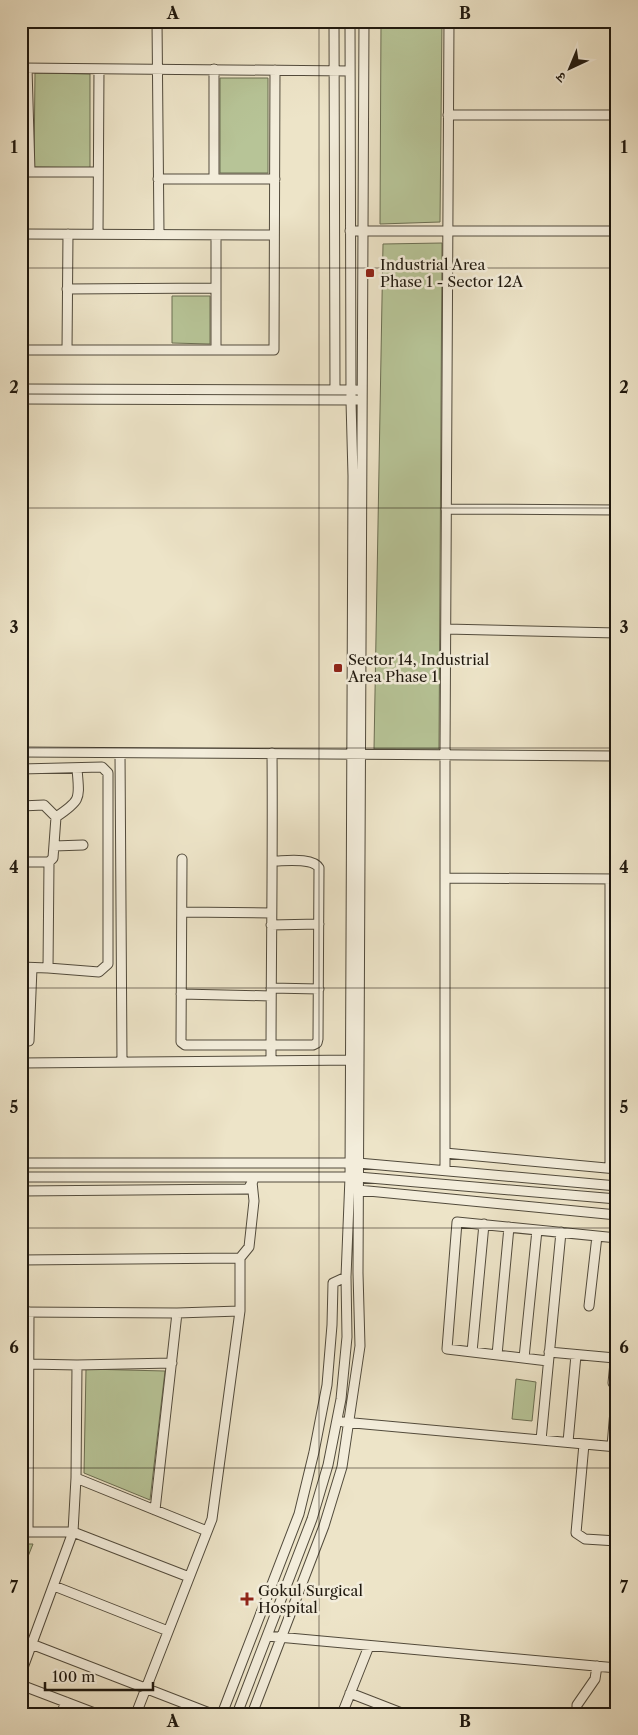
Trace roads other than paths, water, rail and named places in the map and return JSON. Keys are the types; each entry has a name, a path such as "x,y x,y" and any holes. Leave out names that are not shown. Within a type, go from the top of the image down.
{"street":[{"path":"157,21 159,234"},
{"path":"334,21 335,390"},
{"path":"237,1714 312,1519 328,1465 341,1399 347,1337 346,1277 354,1177 351,753 353,476 350,21"},
{"path":"354,1060 361,753 364,21"},
{"path":"445,1170 449,21"},
{"path":"98,172 26,172 24,68 350,71"},
{"path":"98,234 99,69"},
{"path":"214,70 214,180"},
{"path":"21,350 274,350 275,70"},
{"path":"448,115 617,115"},
{"path":"158,179 275,179"},
{"path":"350,231 617,231"},
{"path":"21,234 274,235"},
{"path":"67,350 68,234"},
{"path":"216,235 216,350"},
{"path":"67,289 216,288"},
{"path":"21,389 363,390"},
{"path":"21,399 363,400"},
{"path":"446,508 617,510"},
{"path":"446,629 617,633"},
{"path":"21,752 617,756"},
{"path":"120,753 122,1062"},
{"path":"272,753 272,1061"},
{"path":"21,769 102,767 108,773 108,964 99,972 21,967"},
{"path":"56,817 72,807 77,801 79,796 78,768"},
{"path":"21,806 44,805 56,817 53,858 49,862 48,968"},
{"path":"54,846 82,845"},
{"path":"182,859 181,1042 185,1045 313,1045 317,1043 319,989 319,868 312,861 273,861"},
{"path":"21,862 49,862"},
{"path":"445,878 614,879 613,1168 445,1153"},
{"path":"182,912 271,913"},
{"path":"271,925 319,924"},
{"path":"29,1041 32,968"},
{"path":"181,994 319,989"},
{"path":"21,1063 354,1060"},
{"path":"21,1163 354,1163 617,1186"},
{"path":"21,1177 254,1179 354,1177 617,1199"},
{"path":"252,1714 324,1526 342,1467 360,1346 358,1190 354,1177"},
{"path":"21,1191 248,1189 254,1179"},
{"path":"136,1714 212,1519 240,1311 240,1258 249,1247 254,1201 254,1179"},
{"path":"358,1190 617,1215"},
{"path":"615,1358 576,1355 524,1358 447,1348 457,1222 617,1238"},
{"path":"472,1352 484,1224"},
{"path":"497,1355 509,1227"},
{"path":"524,1358 537,1230"},
{"path":"541,1440 561,1232"},
{"path":"589,1306 597,1236"},
{"path":"21,1260 240,1258"},
{"path":"222,1714 299,1514 314,1452 327,1385 333,1283 346,1277"},
{"path":"189,1577 73,1532 25,1532 29,1364 25,1312 177,1313 240,1311"},
{"path":"155,1510 177,1313"},
{"path":"337,1421 614,1446 617,1387 613,1383 617,1342"},
{"path":"568,1442 576,1355"},
{"path":"29,1364 172,1363"},
{"path":"21,1673 73,1532 76,1478 77,1365"},
{"path":"584,1444 576,1533 585,1540 617,1541"},
{"path":"76,1478 207,1530"},
{"path":"54,1586 168,1631"},
{"path":"267,1636 617,1668"},
{"path":"21,1640 212,1714"},
{"path":"342,1714 368,1646"},
{"path":"577,1714 577,1705 595,1679 597,1666"},
{"path":"21,1685 97,1714"},
{"path":"350,1693 404,1714"},
{"path":"61,1714 66,1702"}],"place":[{"name":"Industrial Area Phase 1 - Sector 12A","path":"370,273"},
{"name":"Sector 14, Industrial Area Phase 1","path":"338,668"},
{"name":"Gokul Surgical Hospital","path":"247,1599"}]}
